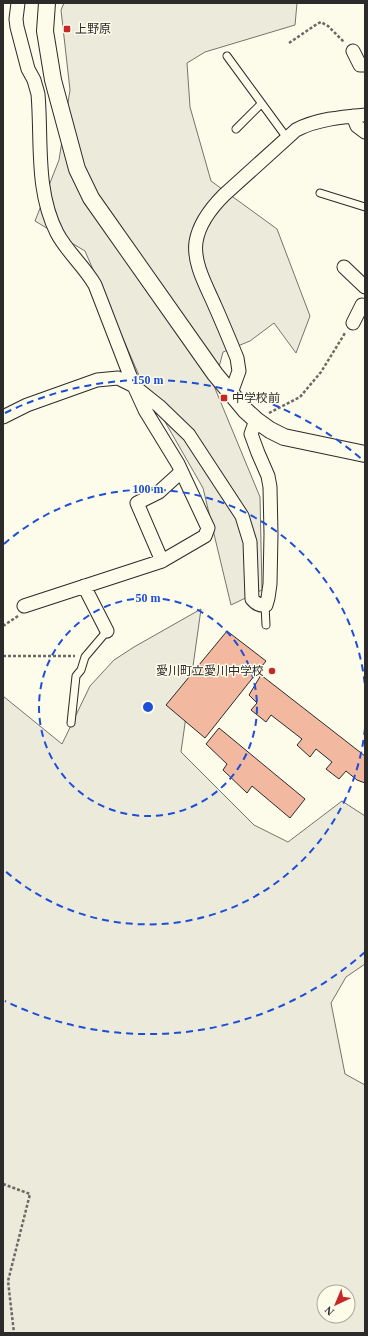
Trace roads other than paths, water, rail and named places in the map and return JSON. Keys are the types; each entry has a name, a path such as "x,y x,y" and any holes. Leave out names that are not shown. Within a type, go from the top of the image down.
{"street":[{"path":"18,3 16,19 17,27 28,69 34,80 38,94 41,178 45,200 53,225 63,245 87,272 95,285 134,386 145,410 178,464 208,528 205,536 162,562 24,606"},
{"path":"47,3 45,31 52,74 80,176 91,198 215,374 256,420 270,430 284,437 365,454"},
{"path":"353,51 360,65 365,65"},
{"path":"231,393 239,371 237,358 200,271 197,255 196,243 204,218 214,206 296,130 308,124 359,116 358,126 365,132"},
{"path":"344,267 365,287"},
{"path":"353,323 364,303"},
{"path":"3,417 27,405 97,380 118,378 134,386 159,406 189,435 238,509 245,524 250,542 252,599 258,604 265,605 268,598 270,584 271,497 268,476 251,434 256,420"},
{"path":"162,562 137,503 159,492 181,472"},
{"path":"84,586 107,631"}],"lane":[{"path":"227,56 287,138"},
{"path":"236,129 261,104"},
{"path":"320,193 365,207"},
{"path":"265,605 266,625"},
{"path":"71,723 76,676 81,670 85,657 107,631"}],"place":[{"name":"上野原","path":"67,29"},
{"name":"中学校前","path":"224,398"},
{"name":"愛川町立愛川中学校","path":"272,671"}]}
